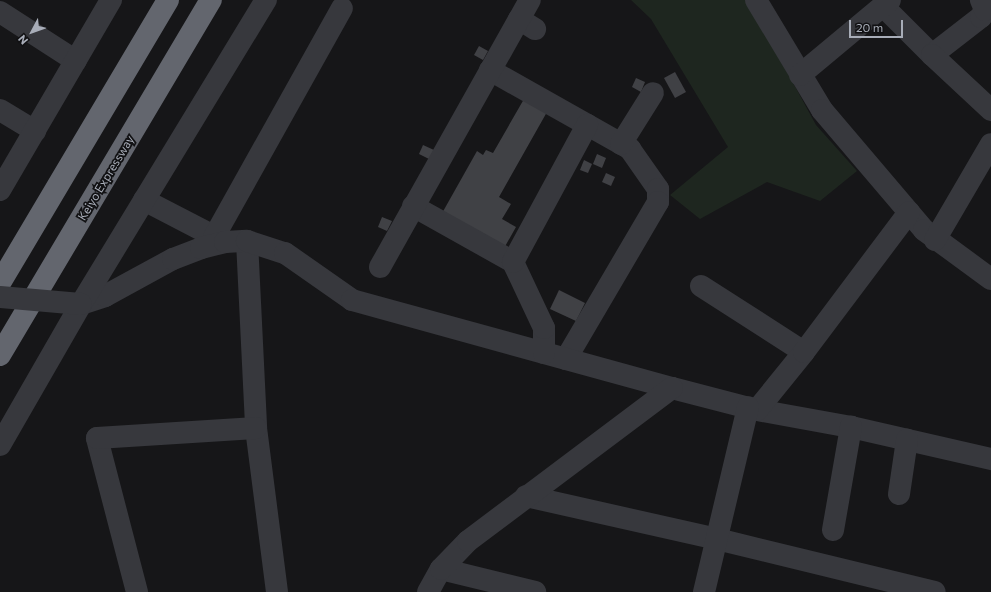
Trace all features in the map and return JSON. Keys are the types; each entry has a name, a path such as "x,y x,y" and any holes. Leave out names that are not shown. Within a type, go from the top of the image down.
{"highway":[{"path":"0,283 168,0"},
{"name":"Keiyo Expressway","path":"0,355 211,0"}],"street":[{"path":"0,190 111,0"},
{"path":"0,445 81,304 266,0"},
{"path":"380,267 490,70 527,24 530,0"},
{"path":"756,0 822,110 909,212 935,240 991,279"},
{"path":"932,54 981,17 985,10 981,0"},
{"path":"800,75 886,3 932,54 991,110"},
{"path":"220,240 342,8"},
{"path":"0,12 76,60"},
{"path":"490,70 630,149 658,189 658,202 566,359"},
{"path":"621,144 653,93"},
{"path":"0,110 35,131"},
{"path":"513,262 587,125"},
{"path":"935,240 991,144"},
{"path":"144,200 220,240"},
{"path":"413,206 513,262 544,328 544,353"},
{"path":"704,592 752,408 804,352 909,212"},
{"path":"0,297 81,304 105,296 174,259 220,240 247,241 285,253 352,300 672,388 752,408 850,427 991,459"},
{"path":"247,241 256,428 277,592"},
{"path":"701,286 804,352"},
{"path":"428,592 441,569 468,541 672,388"},
{"path":"833,530 850,427"},
{"path":"137,592 97,438 256,428"},
{"path":"899,494 907,440"},
{"path":"526,496 717,539 934,592"},
{"path":"441,569 535,592"}],"shaded area":[{"path":"631,0 748,0 816,125 857,171 820,201 767,182 700,219 670,195 728,147 651,19"}],"building":[{"path":"479,46 488,51 483,60 474,55"},
{"path":"675,72 686,92 675,98 664,78"},
{"path":"636,78 645,82 641,92 632,87"},
{"path":"524,99 547,112 499,197 511,204 502,219 516,227 503,250 441,215 477,151 483,155 486,150 493,153"},
{"path":"423,145 434,150 429,159 419,154"},
{"path":"597,154 606,158 602,168 593,164"},
{"path":"584,160 592,164 588,173 580,170"},
{"path":"606,173 615,177 611,186 602,182"},
{"path":"382,217 392,221 387,231 378,227"},
{"path":"559,290 585,303 576,321 550,309"}]}
